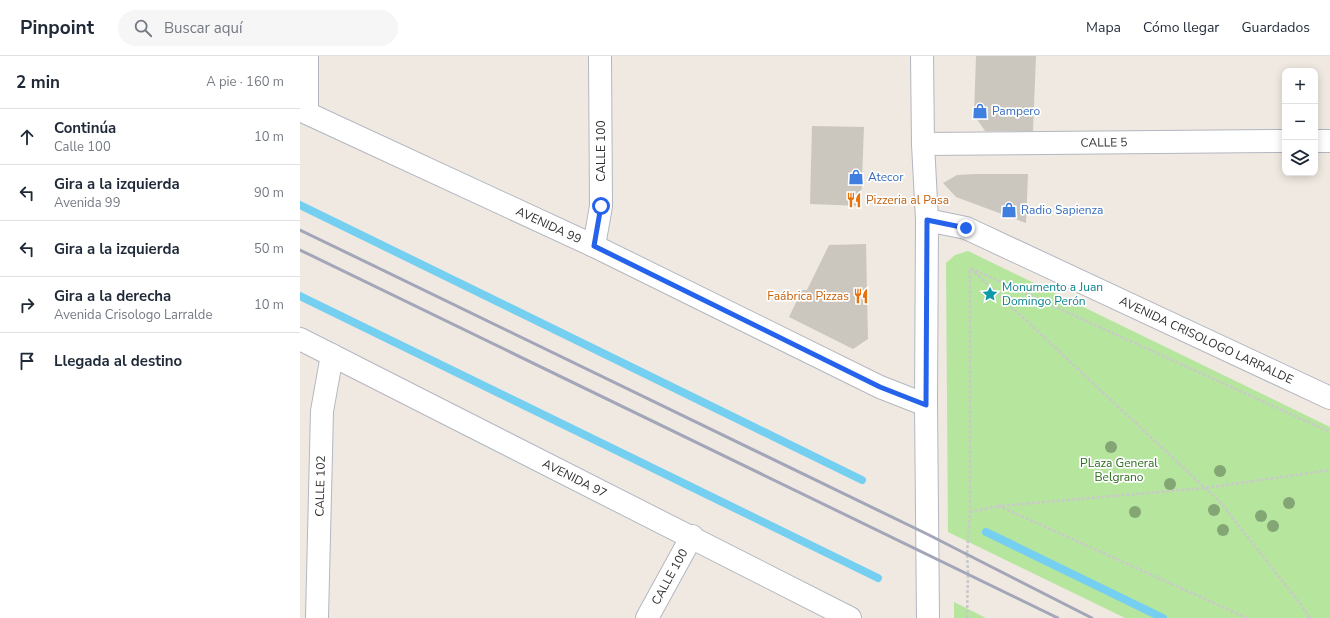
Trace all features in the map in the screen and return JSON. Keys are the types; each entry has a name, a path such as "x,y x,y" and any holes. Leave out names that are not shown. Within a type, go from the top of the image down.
{"street":[{"path":"303,111 307,56"},
{"name":"CALLE 100","path":"594,246 601,206 600,56"},
{"path":"922,56 923,144 927,220 926,405 928,618"},
{"name":"AVENIDA 99","path":"303,111 594,246 880,387 926,405"},
{"name":"CALLE 5","path":"923,144 1282,141"},
{"path":"1318,141 1330,141"},
{"name":"AVENIDA CRISOLOGO LARRALDE","path":"927,220 966,228 1330,398"},
{"name":"AVENIDA 97","path":"300,339 692,536 850,618"},
{"name":"CALLE 102","path":"317,618 322,411 332,355"},
{"name":"CALLE 100","path":"647,618 692,536"}],"path":[{"path":"970,268 1330,432"},
{"path":"970,268 1220,502 1310,618"},
{"path":"967,618 967,554 970,512 970,268"},
{"path":"970,512 999,506 1205,488 1330,470"},
{"path":"999,506 1247,618"}],"green space":[{"name":"PLaza General Belgrano","path":"968,251 1330,427 1330,618 1125,618 948,532 946,263 955,255"},
{"path":"954,602 986,618 954,618"}],"building":[{"path":"976,56 1036,56 1033,131 985,131 974,115"},
{"path":"812,126 864,127 861,206 810,204"},
{"name":"Radio Sapienza","path":"1028,174 1026,223 956,197 943,183 957,175"},
{"path":"866,244 868,339 853,349 789,317 802,290 807,290 829,245"}],"waterway":[{"path":"300,205 862,480"},
{"path":"300,296 878,578"},
{"path":"986,532 1163,618"}],"railway":[{"path":"300,230 927,534 1092,618"},
{"path":"300,250 1058,618"}],"place":[{"name":"Pampero","path":"980,111"},
{"name":"Atecor","path":"856,177"},
{"name":"Pizzeria al Pasa","path":"854,200"},
{"name":"Radio Sapienza","path":"1009,210"},
{"name":"Monumento a Juan Domingo Perón","path":"990,294"},
{"name":"Faábrica Pizzas","path":"861,296"}],"route":[{"path":"601,206 594,246 880,387 926,405 927,220 966,228"}]}
